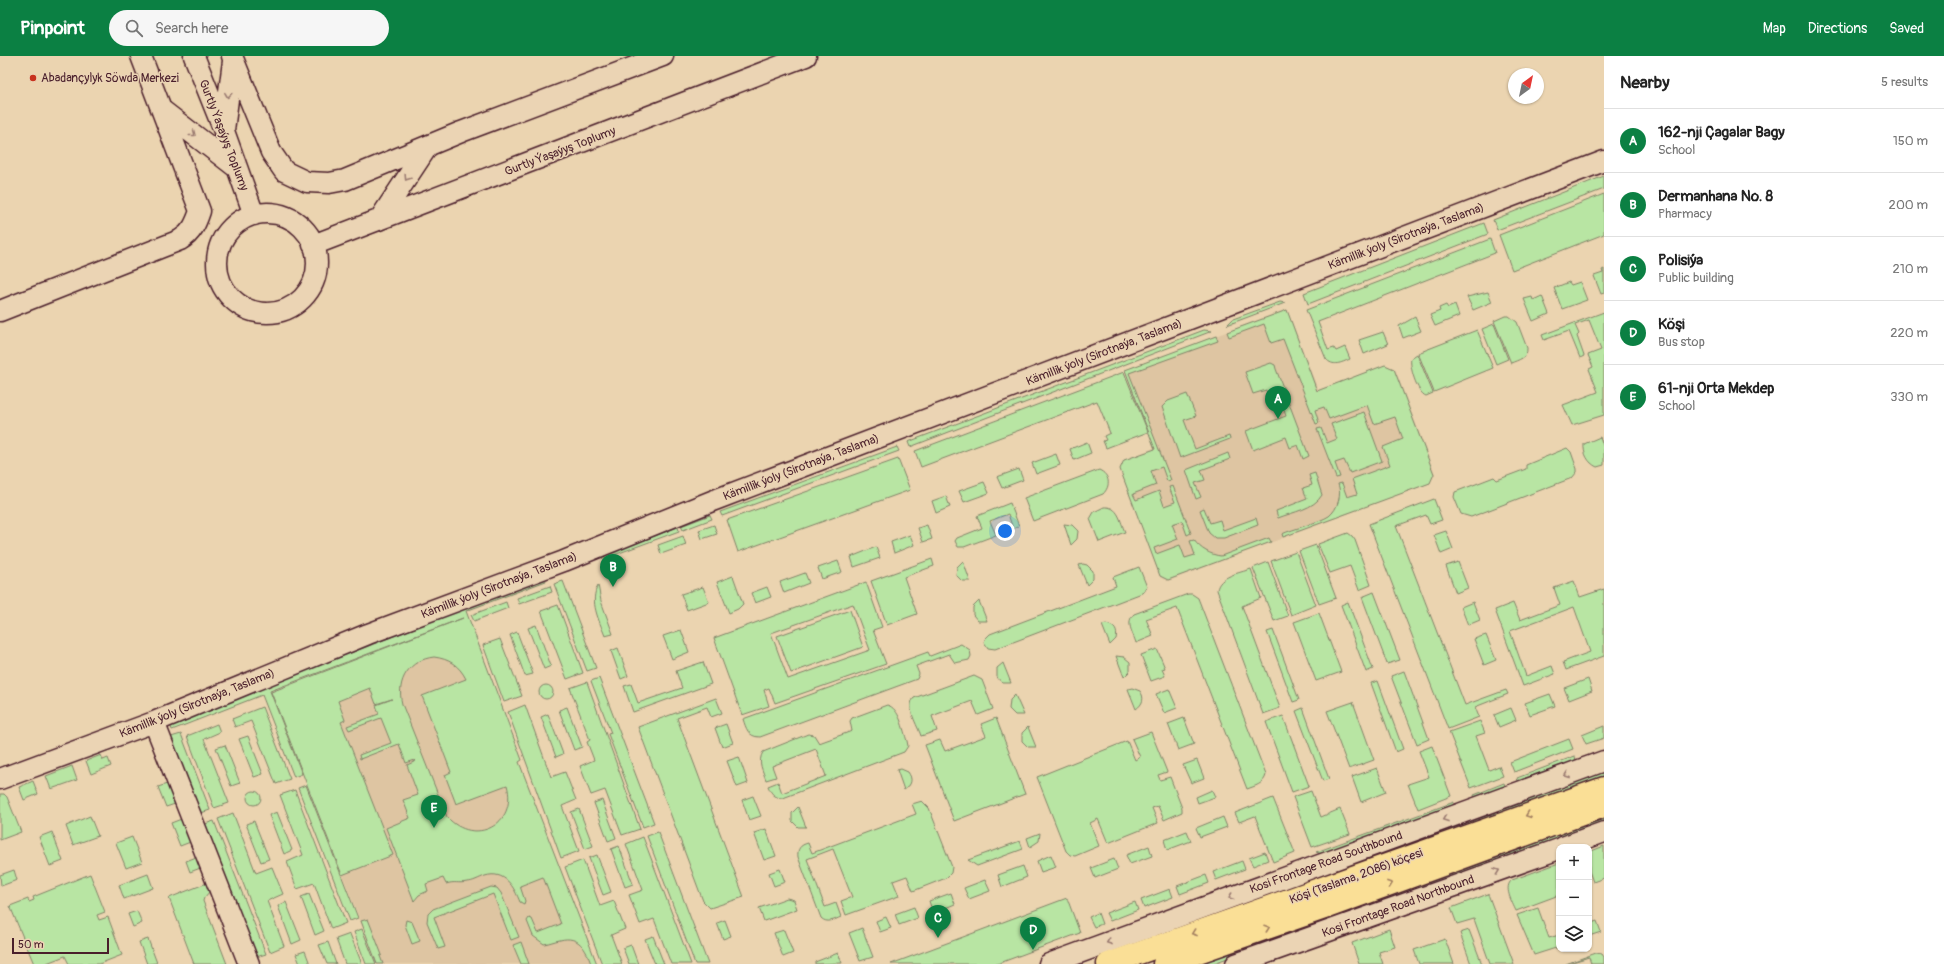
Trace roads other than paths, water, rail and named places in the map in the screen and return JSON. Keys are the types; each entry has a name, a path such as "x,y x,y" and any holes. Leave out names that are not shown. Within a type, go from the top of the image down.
{"main road":[{"name":"Köşi (Taslama, 2086) köçesi","path":"1108,964 1604,788"},
{"name":"Köşi (Taslama, 2086) köçesi","path":"1164,964 1338,903 1604,806"}],"street":[{"path":"0,311 180,240 191,231 200,211 141,56"},
{"name":"Gurtly Ýaşaýyş Toplumy","path":"194,56 224,131 254,215"},
{"path":"233,57 271,152 284,171 307,182 329,183 345,180 428,146 663,56"},
{"name":"Gurtly Ýaşaýyş Toplumy","path":"313,245 806,56"},
{"path":"224,131 233,57"},
{"path":"162,110 237,168"},
{"path":"379,220 428,146"},
{"name":"Kämillik ýoly (Sirotnaýa, Taslama)","path":"0,779 154,722 368,634 564,561 720,498 1604,161"},
{"path":"271,213 287,217 301,226 313,245 317,256 316,273 310,289 299,302 285,310 268,313 251,311 236,302 225,290 218,274 217,259 221,244 228,231 240,221 254,215 271,213"},
{"path":"154,722 249,964"},
{"name":"Kosi Frontage Road Southbound","path":"1049,964 1604,761"},
{"path":"1571,844 1604,832"},
{"name":"Kosi Frontage Road Northbound","path":"1236,964 1556,849"}],"place":[{"name":"Abadançylyk Söwda Merkezi","path":"33,78"},
{"name":"162-nji Çagalar Bagy","path":"1278,419"},
{"name":"Dermanhana No. 8","path":"613,587"},
{"name":"61-nji Orta Mekdep","path":"434,828"},
{"name":"Polisiýa","path":"938,938"},
{"name":"Köşi","path":"1033,950"}]}
